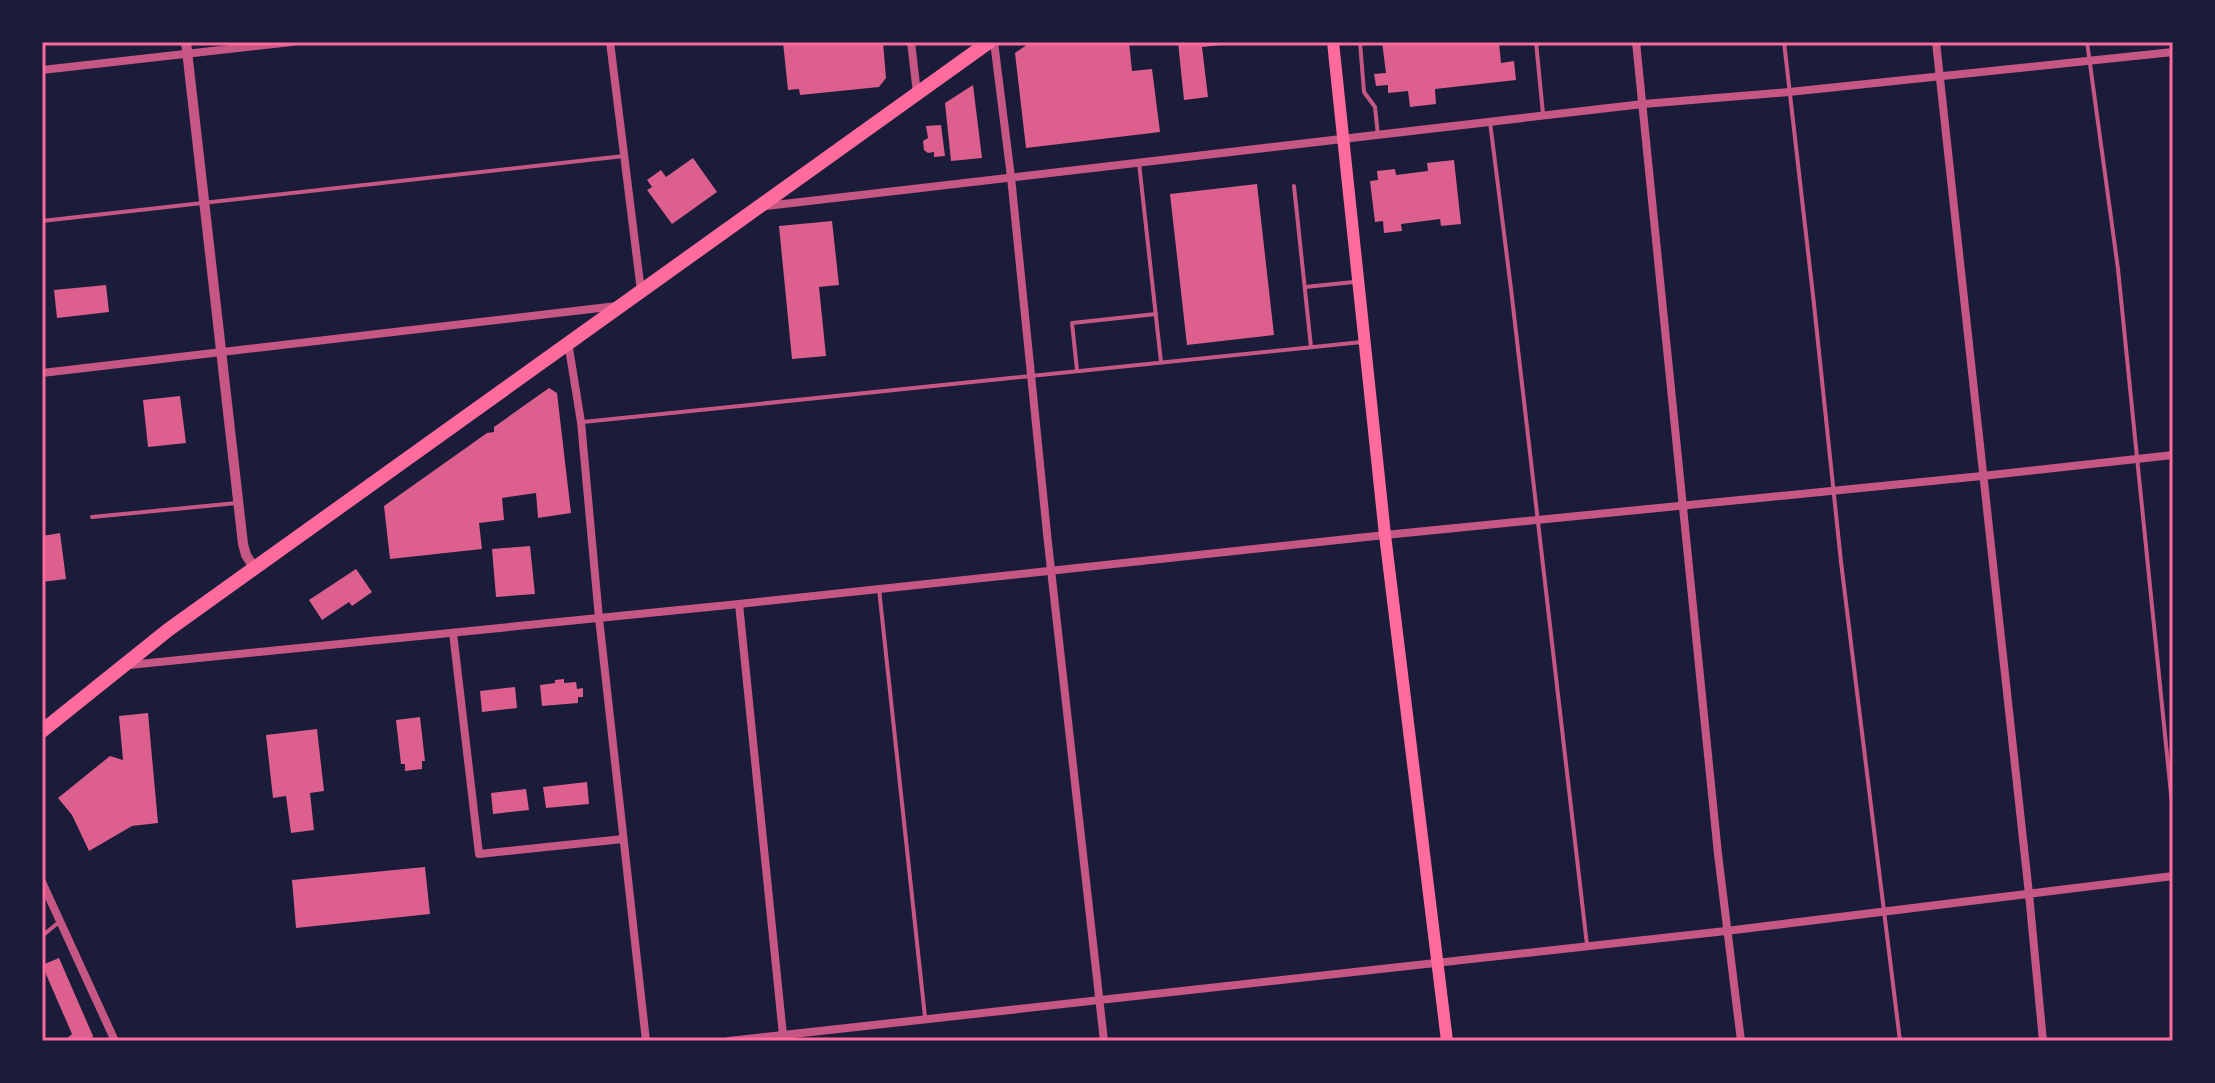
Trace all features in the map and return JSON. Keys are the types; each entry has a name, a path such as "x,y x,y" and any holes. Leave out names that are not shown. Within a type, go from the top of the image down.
{"main road":[{"path":"42,731 168,630 992,42"},
{"path":"1333,42 1385,535 1447,1041"}],"street":[{"path":"42,70 186,48 292,42"},
{"path":"610,42 641,291"},
{"path":"911,42 917,93"},
{"path":"992,42 1011,177 1104,1041"},
{"path":"1636,42 1726,931 1741,1041"},
{"path":"1936,42 2043,1041"},
{"path":"186,48 243,544 255,569"},
{"path":"763,206 1643,104 2173,52"},
{"path":"42,373 621,306"},
{"path":"568,342 581,422 599,618 646,1041"},
{"path":"124,665 2173,455"},
{"path":"739,604 783,1035"},
{"path":"453,633 479,854 623,839"},
{"path":"729,1041 1726,931 2173,876"},
{"path":"42,882 115,1041"}],"lane":[{"path":"1360,42 1364,92 1375,107 1378,136"},
{"path":"1536,42 1543,116"},
{"path":"1784,42 1833,490 1900,1041"},
{"path":"2087,42 2118,269 2173,814"},
{"path":"1490,122 1587,945"},
{"path":"42,221 625,155"},
{"path":"1139,163 1161,362"},
{"path":"1294,186 1311,347"},
{"path":"1305,287 1359,281"},
{"path":"1077,370 1072,323 1156,314"},
{"path":"581,422 1365,342"},
{"path":"92,517 238,503"},
{"path":"879,589 925,1019"},
{"path":"42,936 61,920"}],"building":[{"path":"783,42 883,42 886,78 879,87 800,95 799,89 788,90"},
{"path":"1031,42 1129,42 1132,71 1152,69 1160,132 1026,148 1015,53"},
{"path":"1178,42 1230,42 1202,47 1208,97 1184,100"},
{"path":"1382,42 1499,42 1501,63 1514,61 1516,80 1435,89 1436,104 1410,107 1408,91 1388,93 1388,85 1376,86 1374,74 1386,73"},
{"path":"973,85 982,158 951,161 945,103"},
{"path":"941,125 945,156 934,157 934,152 924,150 923,141 928,138 926,126"},
{"path":"693,158 717,192 672,224 647,190 652,187 647,180 661,170 666,177"},
{"path":"1454,160 1461,224 1441,226 1440,219 1401,224 1402,231 1384,233 1383,221 1375,222 1370,181 1378,180 1377,171 1395,169 1396,175 1428,171 1427,163"},
{"path":"1257,184 1274,335 1187,345 1170,194"},
{"path":"832,221 839,285 819,287 826,356 792,359 779,226"},
{"path":"106,285 109,312 57,318 54,290"},
{"path":"549,388 557,393 571,513 538,518 536,493 502,498 504,520 479,523 482,549 390,559 384,506 487,433 494,432 494,427"},
{"path":"180,396 186,443 148,447 143,400"},
{"path":"60,533 66,579 42,582 42,536"},
{"path":"530,546 535,594 496,597 492,549"},
{"path":"356,569 372,592 352,606 349,602 322,620 309,600"},
{"path":"564,679 564,683 576,682 577,689 583,688 583,697 578,697 578,703 542,706 540,685"},
{"path":"515,687 517,708 482,712 480,691"},
{"path":"148,713 158,823 132,826 89,851 72,815 58,798 110,756 123,760 119,716"},
{"path":"420,717 425,761 422,761 422,769 405,771 405,764 401,764 396,720"},
{"path":"317,729 324,791 310,793 314,830 291,833 286,796 273,798 266,735"},
{"path":"587,782 589,804 546,808 543,787"},
{"path":"526,789 529,810 493,814 491,793"},
{"path":"425,867 430,914 296,928 292,880"},
{"path":"59,958 93,1036 91,1041 64,1041 72,1034 42,965"}]}
